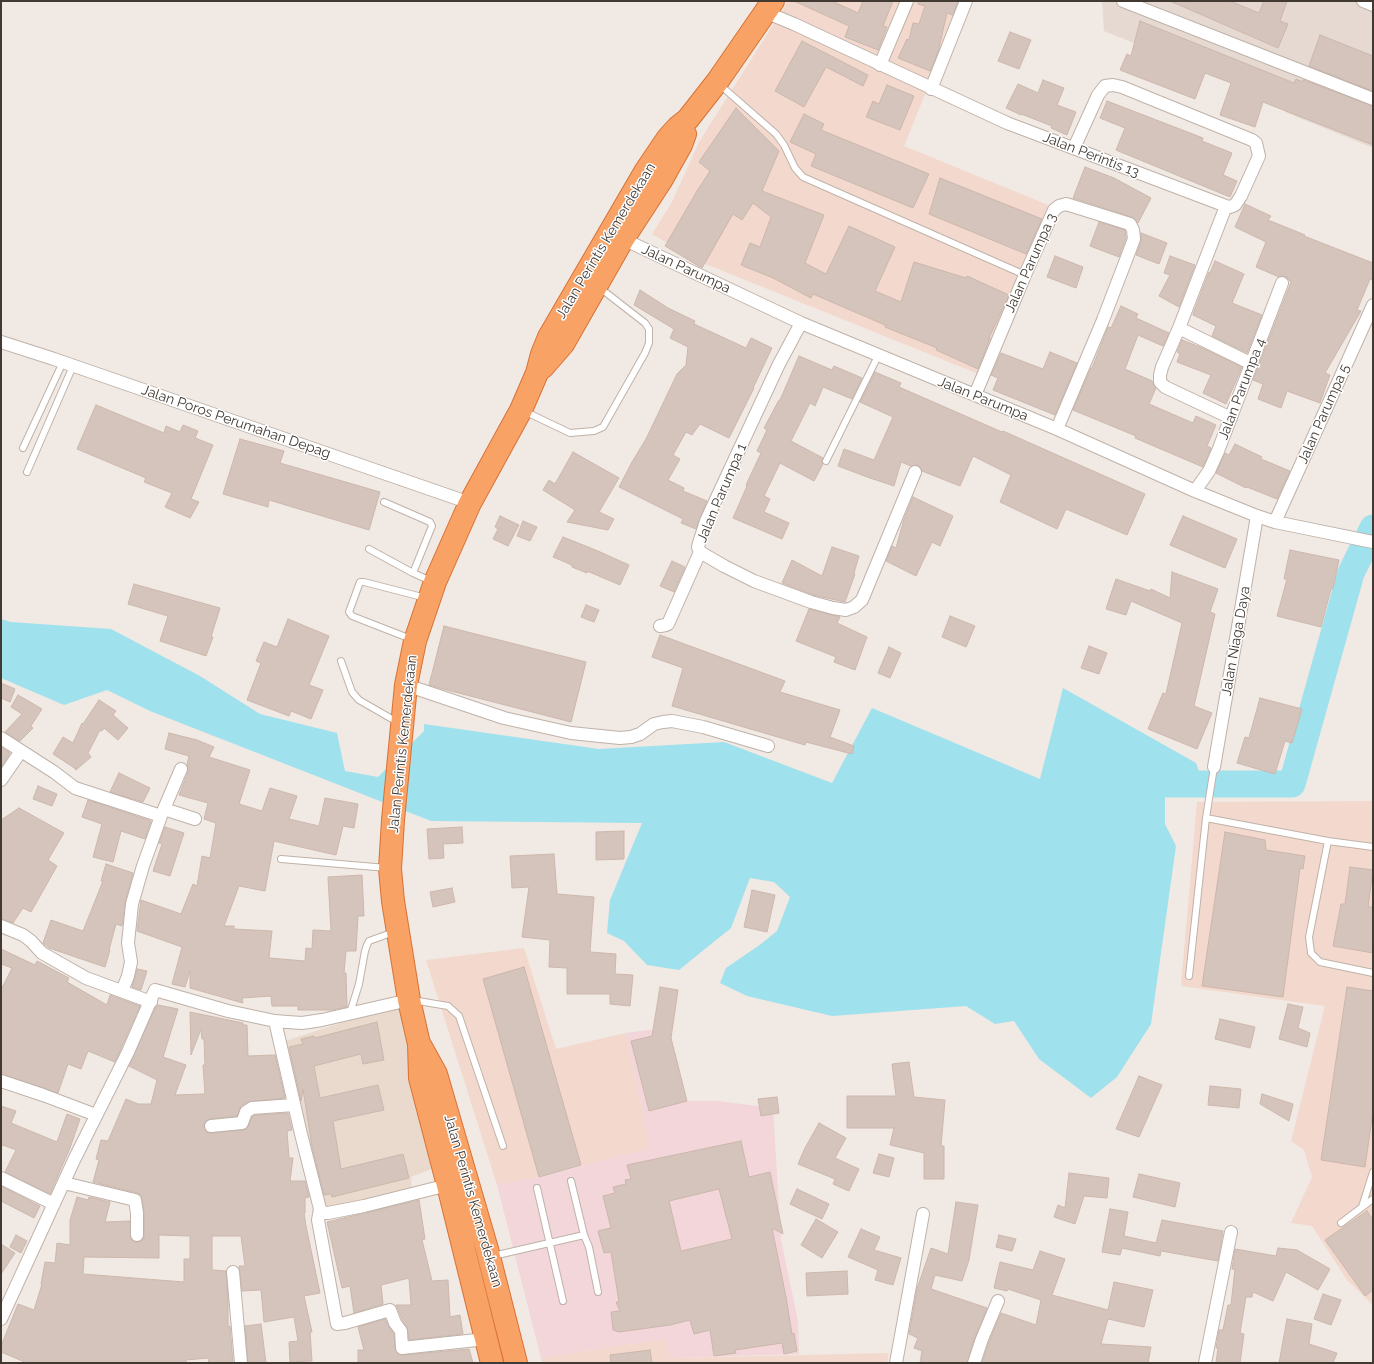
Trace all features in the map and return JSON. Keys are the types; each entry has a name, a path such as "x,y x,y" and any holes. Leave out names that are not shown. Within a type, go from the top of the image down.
{"highway":[{"name":"Jalan Perintis Kemerdekaan","path":"492,1363 420,1078 419,1044 409,1000 397,931 390,869 406,685 414,641 432,590 470,503 521,410 538,372 542,354 549,337 645,172 668,138 688,119 717,82 769,7"},
{"name":"Jalan Perintis Kemerdekaan","path":"538,372 563,344 623,239 662,179 681,145 686,132 688,119"},
{"name":"Jalan Perintis Kemerdekaan","path":"419,1044 436,1074 489,1253 516,1363"},
{"path":"466,1256 489,1253"}],"street":[{"path":"880,65 907,1"},
{"path":"931,89 966,1"},
{"path":"1123,1 1373,99"},
{"path":"1363,1 1373,5"},
{"name":"Jalan Perintis 13","path":"769,7 794,24 931,89 1007,123 1226,206"},
{"path":"1074,148 1098,95 1105,86 1114,85 1252,140 1256,143 1259,156 1241,196 1235,205 1230,207 1226,206 1160,375 1160,382 1165,387 1231,418"},
{"name":"Jalan Parumpa 3","path":"975,395 1054,210 1062,204 1074,206 1130,224 1133,230 1134,238 1103,320 1057,429"},
{"name":"Jalan Parumpa","path":"623,239 801,323 1057,429 1195,491 1275,522 1372,542"},
{"name":"Jalan Parumpa 4","path":"1195,491 1209,471 1252,364 1282,283"},
{"name":"Jalan Parumpa 5","path":"1275,522 1373,305"},
{"name":"Jalan Parumpa 1","path":"801,323 778,364 706,521 698,543 700,552 754,581 811,602 846,610 854,607 862,600 915,472"},
{"path":"1179,328 1252,364"},
{"name":"Jalan Poros Perumahan Depag","path":"1,342 470,503"},
{"name":"Jalan Niaga Daya","path":"1214,767 1257,516"},
{"path":"660,626 668,624 700,552"},
{"path":"406,685 504,718 571,733 620,738 631,737 640,734 654,724 672,721 703,727 768,746"},
{"path":"1,738 75,788 163,813 195,819"},
{"path":"1,780 21,751"},
{"path":"122,991 132,962 128,943 132,904 143,866 181,769"},
{"path":"1,926 23,935 42,953 86,978 151,1002"},
{"path":"1,1319 74,1160 151,1002 155,990 228,1011 275,1021 302,1023 350,1014 409,1000"},
{"path":"275,1021 320,1209 318,1220 337,1324 390,1310 395,1323 401,1331 402,1348 486,1339"},
{"path":"1,1081 96,1115"},
{"path":"211,1126 242,1123 246,1112 252,1108 294,1105"},
{"path":"1,1178 54,1204"},
{"path":"64,1183 135,1200 137,1213 137,1235"},
{"path":"320,1209 328,1213 335,1212 448,1185"},
{"path":"896,1363 923,1214"},
{"path":"1205,1363 1231,1232"},
{"path":"233,1272 241,1363"},
{"path":"974,1363 998,1301"}],"lane":[{"path":"717,82 776,134 784,145 795,168 803,177 1025,275"},
{"path":"521,410 570,433 594,431 603,427 646,352 649,329 645,323 597,286"},
{"path":"826,461 878,356"},
{"path":"23,448 68,364"},
{"path":"27,472 68,364"},
{"path":"384,502 430,522 432,526 413,573"},
{"path":"370,549 413,573 432,590"},
{"path":"414,641 352,616 349,612 360,582 432,590"},
{"path":"341,661 352,692 359,700 402,727"},
{"path":"1189,976 1206,818 1214,767"},
{"path":"1206,818 1328,841 1373,847"},
{"path":"1328,841 1309,937 1311,953 1320,962 1373,973"},
{"path":"281,859 390,869"},
{"path":"350,1014 359,984 365,951 369,941 397,931"},
{"path":"409,1000 448,1006 459,1016 503,1146"},
{"path":"1362,1207 1373,1172"},
{"path":"571,1182 584,1234 589,1247 598,1292"},
{"path":"537,1188 563,1301"},
{"path":"1341,1223 1373,1199"},
{"path":"489,1253 550,1243 584,1234"}],"shaded area":[{"path":"788,1 963,1 904,146 1058,209 981,375 698,261 652,234 672,202 699,142"},
{"path":"1102,1 1373,1 1373,148 1285,112 1288,104 1104,31"},
{"path":"1373,801 1373,1305 1347,1280 1312,1226 1291,1223 1312,1177 1304,1150 1291,1141 1325,1006 1181,986 1197,802"},
{"path":"524,948 556,1049 626,1033 650,1148 539,1177 497,1185 426,960"},
{"path":"399,1004 444,1164 411,1177 412,1194 326,1218 282,1042"},
{"path":"662,1028 667,1032 687,1101 718,1101 773,1108 781,1240 798,1321 799,1354 671,1358 665,1339 541,1358 497,1185 539,1177 650,1148 626,1033"},
{"path":"665,1339 671,1358 889,1353 887,1363 542,1363 541,1358"}],"water":[{"path":"1,619 11,622 111,629 200,676 260,714 337,733 345,771 378,777 424,731 424,724 599,749 724,742 832,783 872,708 1040,779 1063,688 1196,763 1203,783 1165,790 1165,824 1176,846 1151,1024 1117,1077 1091,1098 1039,1059 1014,1021 995,1024 966,1006 832,1016 747,996 720,983 726,968 777,931 790,897 774,882 750,878 731,928 679,970 647,965 624,941 607,933 610,900 642,823 431,821 150,711 107,690 64,705 1,678"}],"building":[{"path":"794,1 832,1 858,13 863,1 893,1 883,26 887,27 878,50 845,37 849,26"},
{"path":"918,1 958,1 953,15 947,13 938,52 930,71 898,58 907,39 909,40 913,23 919,24 925,6 918,4"},
{"path":"1170,1 1230,1 1259,13 1264,1 1287,1 1280,21 1288,24 1278,48"},
{"path":"1140,21 1294,83 1296,79 1303,82 1303,80 1373,106 1373,145 1263,102 1255,127 1220,115 1231,83 1205,73 1195,99 1120,70 1127,54 1131,56"},
{"path":"1010,32 1031,40 1019,69 998,61"},
{"path":"1320,35 1373,56 1373,91 1309,66"},
{"path":"802,41 868,75 863,86 826,67 804,107 775,91"},
{"path":"1043,80 1064,88 1057,105 1076,112 1067,135 1051,128 1052,126 1006,108 1018,84 1038,93"},
{"path":"887,85 914,96 900,130 866,117 873,101 879,104"},
{"path":"1107,101 1203,138 1202,141 1232,153 1223,175 1237,181 1230,197 1116,150 1125,128 1100,118"},
{"path":"736,108 779,151 762,191 824,215 805,263 826,274 849,226 895,247 875,291 901,302 914,262 966,278 967,276 1009,295 989,338 978,369 936,350 937,348 885,327 885,325 813,294 811,298 773,278 741,265 750,243 760,247 771,217 753,203 742,220 733,214 702,268 665,246 710,171 699,162"},
{"path":"804,114 824,124 821,130 929,174 913,208 811,166 816,154 790,142"},
{"path":"1085,167 1114,178 1151,198 1138,223 1132,217 1073,198"},
{"path":"940,178 1042,219 1026,254 929,214"},
{"path":"1245,204 1271,216 1268,220 1373,263 1373,280 1370,279 1357,310 1361,311 1325,373 1330,375 1320,403 1287,391 1281,408 1258,399 1263,384 1253,380 1291,282 1285,276 1279,277 1256,267 1266,242 1235,227"},
{"path":"1099,222 1125,230 1126,238 1119,257 1090,246"},
{"path":"1141,233 1167,243 1159,264 1136,255 1141,241"},
{"path":"1055,256 1083,267 1076,288 1047,277"},
{"path":"1170,256 1195,265 1179,307 1159,296 1170,275 1164,273"},
{"path":"1215,261 1244,274 1232,303 1262,315 1247,353 1212,336 1216,326 1193,315 1209,272 1210,273"},
{"path":"640,290 668,308 695,321 694,324 746,348 751,338 772,348 729,438 700,424 692,435 686,432 673,455 680,459 668,480 684,488 683,491 707,501 696,529 681,523 683,519 619,487 646,439 677,374 686,365 688,347 670,338 674,329 634,305"},
{"path":"1121,306 1138,314 1136,318 1169,333 1163,346 1138,335 1125,369 1152,381 1156,388 1149,404 1193,423 1196,416 1216,425 1207,446 1211,448 1203,467 1135,438 1136,436 1073,410 1108,327 1111,328"},
{"path":"1182,340 1242,367 1226,404 1203,393 1211,375 1177,362 1180,354 1177,352"},
{"path":"1050,352 1077,363 1055,415 993,390 998,378 991,375 1001,353 1043,369"},
{"path":"799,356 832,370 834,366 862,378 852,399 823,387 815,406 810,403 791,441 823,458 823,464 814,481 780,463 764,496 770,499 764,512 789,523 782,539 733,518 761,453 757,451 767,430 764,428 780,400"},
{"path":"875,372 901,383 899,387 1145,494 1127,535 1066,509 1057,529 1000,502 1011,475 973,456 960,486 922,471 918,465 911,466 901,462 894,486 838,466 844,449 874,460 893,417 860,402"},
{"path":"96,405 164,433 166,426 180,432 183,425 198,431 195,438 213,445 191,499 199,502 190,518 165,507 172,493 144,482 146,478 77,449"},
{"path":"240,439 284,451 280,463 380,492 369,530 269,500 268,507 223,494"},
{"path":"1235,444 1262,457 1261,459 1290,471 1277,499 1247,487 1246,488 1216,473 1225,453 1229,455"},
{"path":"573,452 619,478 599,512 614,519 608,530 567,522 575,510 543,490 549,480 555,484"},
{"path":"913,497 953,516 940,546 932,542 916,576 886,561 892,546 896,548 904,519"},
{"path":"500,516 519,525 508,546 493,539 498,529 495,527"},
{"path":"1183,516 1237,539 1225,568 1170,545"},
{"path":"523,521 537,527 530,541 517,536"},
{"path":"563,537 629,565 620,585 587,571 587,573 572,567 572,565 553,557"},
{"path":"832,547 859,556 855,574 845,602 813,595 782,583 792,560 822,576"},
{"path":"1290,550 1339,560 1333,589 1331,589 1321,627 1277,616 1287,579 1284,579"},
{"path":"672,561 685,567 674,592 660,586"},
{"path":"1172,572 1218,589 1210,612 1215,614 1194,706 1212,713 1197,749 1148,729 1163,693 1166,694 1182,623 1131,601 1126,615 1106,609 1116,579 1150,591 1151,589 1170,598"},
{"path":"134,584 220,608 211,637 213,637 206,656 160,641 168,616 128,604"},
{"path":"586,605 599,610 594,622 581,617"},
{"path":"809,609 840,617 837,623 867,637 855,670 834,662 836,657 796,641"},
{"path":"950,616 975,626 966,647 942,637"},
{"path":"288,619 329,636 309,685 323,690 311,719 291,711 289,716 247,700 261,663 256,661 264,642 277,647"},
{"path":"444,626 586,662 571,722 429,685"},
{"path":"660,635 785,681 780,692 840,710 830,737 854,746 852,754 806,742 805,745 672,706 683,668 652,657"},
{"path":"1089,646 1107,653 1099,674 1081,668"},
{"path":"889,647 901,653 890,678 878,673"},
{"path":"1,683 15,689 10,702 1,698"},
{"path":"18,695 42,709 31,726 33,728 20,741 5,732 22,714 11,707"},
{"path":"1260,698 1302,709 1292,743 1285,741 1275,774 1237,763 1245,737 1249,738"},
{"path":"99,700 116,711 113,715 128,728 118,740 104,728 102,731 100,730 88,753 91,757 76,770 53,754 63,737 73,743 82,723 83,724"},
{"path":"169,733 197,740 214,747 209,757 250,770 239,804 262,811 270,788 297,796 289,819 319,826 325,798 358,804 354,828 343,826 336,855 274,841 265,891 239,886 224,926 234,926 234,929 272,931 269,958 305,961 306,948 312,949 313,930 331,931 328,877 362,875 364,916 358,916 356,951 346,951 344,973 346,973 347,1007 332,1010 298,1010 298,1006 272,1006 271,996 242,998 243,1003 190,988 190,971 185,987 172,984 182,947 137,931 141,900 181,914 193,884 197,886 202,856 210,858 216,823 204,819 208,803 179,795 188,772 187,765 189,756 165,749"},
{"path":"1,747 10,753 1,767"},
{"path":"119,773 150,788 143,802 110,792"},
{"path":"38,786 57,794 52,806 33,799"},
{"path":"88,800 151,821 145,839 121,831 113,862 93,857 102,824 82,817"},
{"path":"19,808 64,833 48,860 57,866 31,912 23,908 13,923 1,919 1,820"},
{"path":"165,827 184,833 170,876 153,871 162,844 159,843"},
{"path":"462,827 463,843 443,844 444,858 429,859 427,829"},
{"path":"624,831 624,859 596,860 596,832"},
{"path":"1225,832 1265,840 1266,850 1305,856 1303,869 1300,868 1283,997 1202,986"},
{"path":"554,854 557,894 594,897 590,952 616,954 615,974 633,975 630,1006 610,1004 610,994 567,994 567,968 549,967 550,940 522,937 529,887 512,888 510,856"},
{"path":"106,864 133,873 125,902 122,926 116,924 105,967 49,948 43,943 51,920 83,931 103,881 101,881"},
{"path":"1350,867 1373,870 1368,907 1373,907 1373,953 1333,946 1341,904 1345,904"},
{"path":"452,888 455,902 433,907 430,892"},
{"path":"752,890 775,895 767,932 744,927"},
{"path":"1,949 35,965 37,961 69,978 67,982 107,1005 110,995 140,1006 115,1062 88,1051 81,1069 68,1064 58,1093 1,1074 1,990 12,968 1,964"},
{"path":"524,967 581,1165 539,1177 483,979"},
{"path":"137,969 147,971 141,990 132,987"},
{"path":"660,987 678,990 671,1038 687,1101 649,1111 631,1041 652,1036"},
{"path":"1347,987 1373,991 1373,1111 1365,1167 1321,1160"},
{"path":"1288,1004 1303,1007 1298,1028 1310,1033 1307,1047 1279,1039"},
{"path":"158,1005 178,1009 163,1057 186,1065 175,1095 205,1094 203,1065 205,1065 204,1039 202,1039 201,1029 191,1055 190,1012 247,1025 248,1056 275,1055 285,1098 248,1102 241,1106 237,1116 210,1119 204,1123 204,1127 208,1133 243,1130 247,1129 252,1117 255,1115 288,1113 292,1130 287,1131 289,1158 293,1158 290,1181 305,1181 309,1197 305,1198 304,1213 320,1293 304,1296 312,1332 310,1332 312,1361 290,1362 289,1342 298,1341 294,1317 264,1322 261,1290 242,1291 239,1266 245,1266 241,1236 212,1236 212,1270 226,1271 228,1327 230,1326 233,1363 209,1363 208,1358 186,1360 186,1363 27,1363 1,1352 1,1346 18,1304 34,1310 42,1284 45,1262 55,1263 57,1243 70,1245 70,1220 77,1197 88,1200 89,1197 110,1202 105,1222 130,1221 131,1239 134,1242 137,1242 144,1238 144,1213 141,1195 93,1182 99,1160 96,1159 101,1140 108,1141 126,1099 138,1104 151,1104 157,1080 129,1066 155,1008","holes":["159,1235 190,1236 190,1259 184,1259 184,1282 83,1274 84,1257 159,1258"]},
{"path":"1220,1019 1255,1027 1250,1048 1215,1039"},
{"path":"377,1022 384,1060 363,1064 361,1054 314,1066 320,1098 378,1085 384,1110 333,1121 341,1169 403,1154 409,1178 332,1197 331,1194 324,1195 312,1146 303,1089 301,1101 289,1047 303,1044 301,1039 314,1036 315,1038"},
{"path":"909,1062 914,1097 945,1100 941,1146 944,1146 944,1179 924,1179 924,1153 890,1145 894,1128 847,1128 847,1096 896,1096 892,1064"},
{"path":"1139,1076 1162,1085 1139,1137 1116,1129"},
{"path":"1210,1086 1241,1089 1239,1108 1208,1105"},
{"path":"1262,1094 1293,1104 1289,1121 1260,1104"},
{"path":"777,1097 779,1113 761,1116 758,1099"},
{"path":"1,1106 16,1111 11,1123 57,1142 67,1114 80,1119 70,1148 50,1194 5,1172 16,1150 3,1145 1,1147"},
{"path":"819,1123 846,1138 835,1158 859,1169 849,1191 833,1184 835,1179 798,1164"},
{"path":"741,1141 749,1177 770,1172 783,1234 772,1228 792,1334 794,1333 797,1351 784,1354 782,1343 735,1350 736,1353 714,1356 710,1330 694,1334 690,1320 670,1325 619,1332 613,1330 611,1312 620,1311 616,1302 619,1302 611,1252 604,1253 598,1231 611,1228 603,1196 615,1193 613,1187 626,1184 625,1180 631,1179 627,1165","holes":["719,1189 732,1239 681,1251 669,1201"]},
{"path":"879,1154 894,1158 889,1177 873,1173"},
{"path":"1069,1173 1109,1178 1107,1198 1084,1196 1075,1224 1054,1217 1058,1205 1065,1208"},
{"path":"1139,1174 1180,1183 1175,1207 1133,1197"},
{"path":"1,1186 40,1206 34,1218 1,1201"},
{"path":"797,1189 829,1204 822,1219 790,1204"},
{"path":"419,1200 425,1239 422,1240 432,1281 448,1280 450,1317 460,1315 463,1334 409,1340 407,1327 396,1305 411,1305 409,1278 381,1285 383,1304 354,1313 350,1286 342,1288 327,1222"},
{"path":"956,1202 978,1205 969,1260 962,1281 935,1275 931,1289 987,1308 975,1337 967,1363 920,1363 922,1351 914,1348 918,1338 909,1334 917,1289 931,1248 948,1254"},
{"path":"1110,1209 1128,1212 1124,1236 1156,1243 1162,1220 1223,1231 1218,1261 1161,1251 1160,1256 1122,1248 1120,1255 1102,1252"},
{"path":"1367,1211 1373,1220 1373,1290 1365,1296 1325,1240"},
{"path":"816,1219 838,1232 822,1258 801,1245"},
{"path":"861,1229 880,1237 874,1250 901,1258 893,1285 875,1280 878,1270 848,1257"},
{"path":"16,1235 27,1241 21,1253 10,1247"},
{"path":"999,1235 1016,1239 1012,1251 996,1247"},
{"path":"1,1244 15,1253 1,1274"},
{"path":"1278,1248 1297,1250 1330,1269 1318,1290 1286,1272 1273,1301 1253,1292 1252,1297 1246,1297 1240,1333 1244,1334 1240,1363 1216,1363 1218,1348 1216,1348 1219,1330 1223,1330 1228,1305 1231,1305 1235,1269 1232,1269 1235,1249 1276,1256"},
{"path":"1040,1251 1065,1259 1052,1295 1108,1310 1114,1282 1153,1290 1144,1327 1108,1319 1101,1344 1151,1347 1148,1363 982,1363 1001,1313 1036,1325 1041,1300 1008,1289 1007,1291 994,1288 1000,1262 1033,1270"},
{"path":"847,1271 848,1294 807,1296 806,1273"},
{"path":"1323,1294 1341,1300 1331,1325 1314,1319"},
{"path":"385,1319 394,1334 395,1349 399,1355 469,1349 473,1363 358,1363 358,1350 364,1350 358,1327"},
{"path":"1287,1319 1312,1324 1309,1344 1337,1353 1333,1363 1279,1363"},
{"path":"261,1324 266,1363 248,1363 245,1326"},
{"path":"650,1350 652,1363 611,1363 610,1355"}],"waterway":[{"path":"1166,784 1292,784 1351,573 1373,528"}]}
